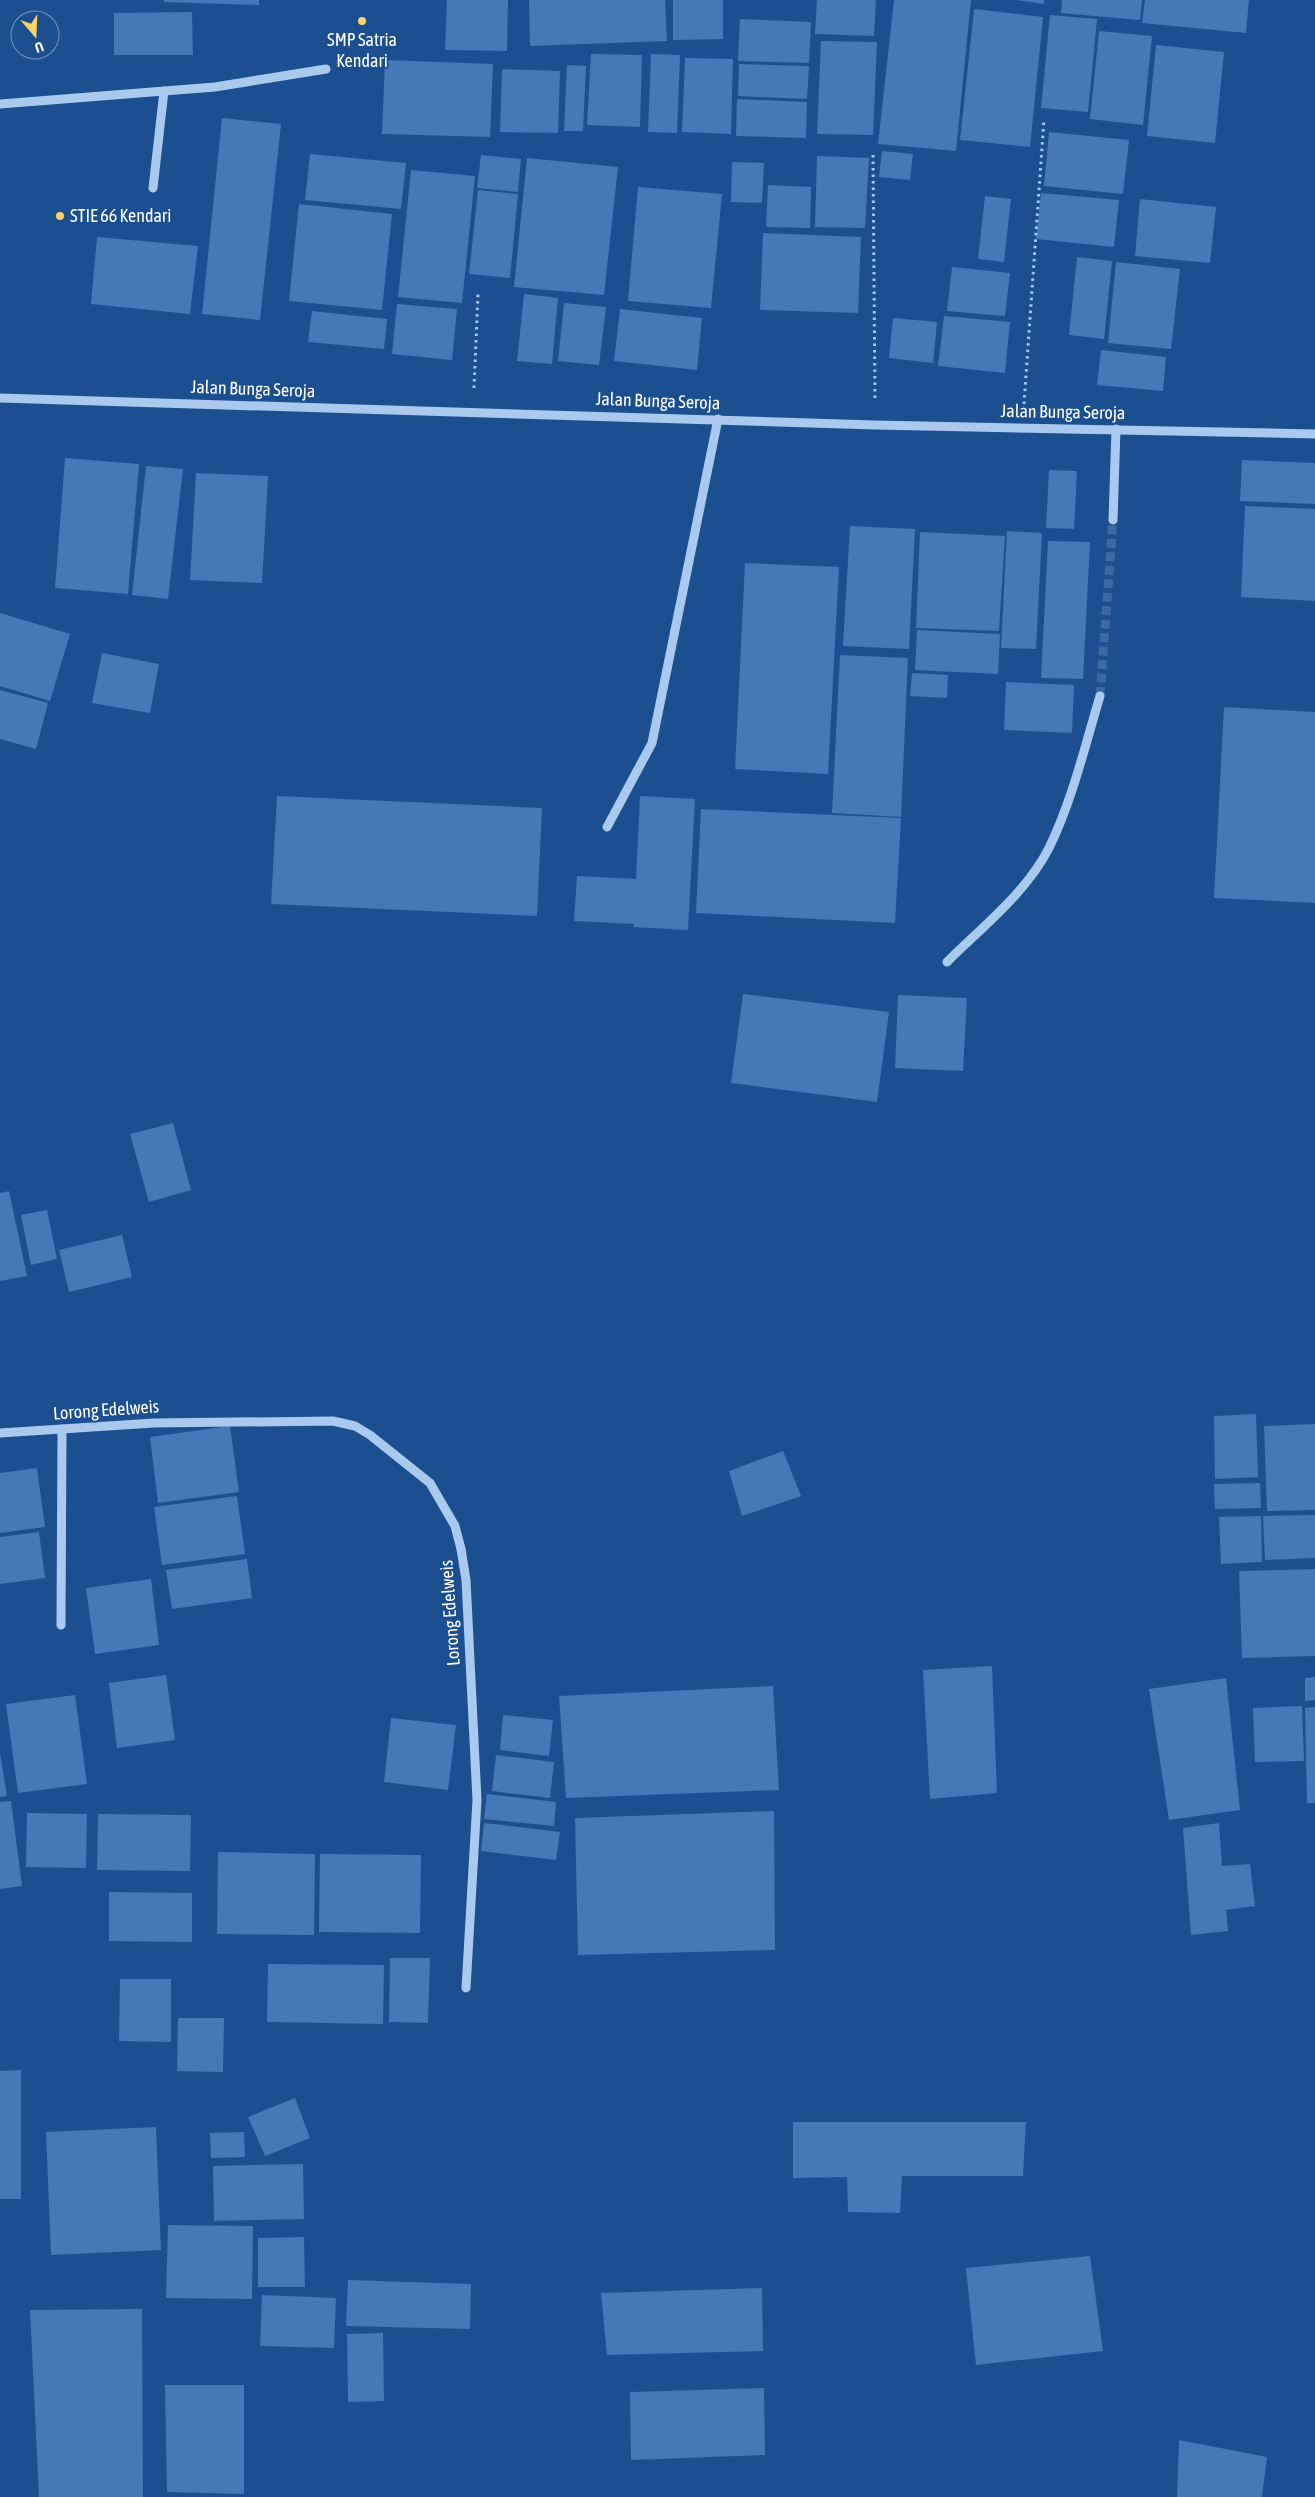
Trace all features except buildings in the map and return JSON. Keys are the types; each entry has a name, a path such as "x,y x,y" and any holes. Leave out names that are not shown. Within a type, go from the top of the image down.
{"street":[{"path":"0,104 215,87 326,68"},
{"path":"153,188 164,91"},
{"name":"Jalan Bunga Seroja","path":"0,398 473,411 875,425 1315,434"},
{"path":"607,827 652,743 718,419"},
{"path":"1113,520 1116,430"},
{"path":"947,962 1019,890 1048,849 1065,808 1100,696"},
{"name":"Lorong Edelweis","path":"0,1433 154,1423 333,1421 355,1426 370,1435 430,1483 455,1526 466,1580 476,1800 466,1988"},
{"path":"61,1625 62,1429"}],"path":[{"path":"1022,427 1044,119"},
{"path":"873,155 875,425"},
{"path":"473,411 478,294"}],"tunnel":[{"path":"1100,696 1113,520"}],"place":[{"name":"SMP Satria Kendari","path":"362,21"},
{"name":"STIE 66 Kendari","path":"60,216"}]}
